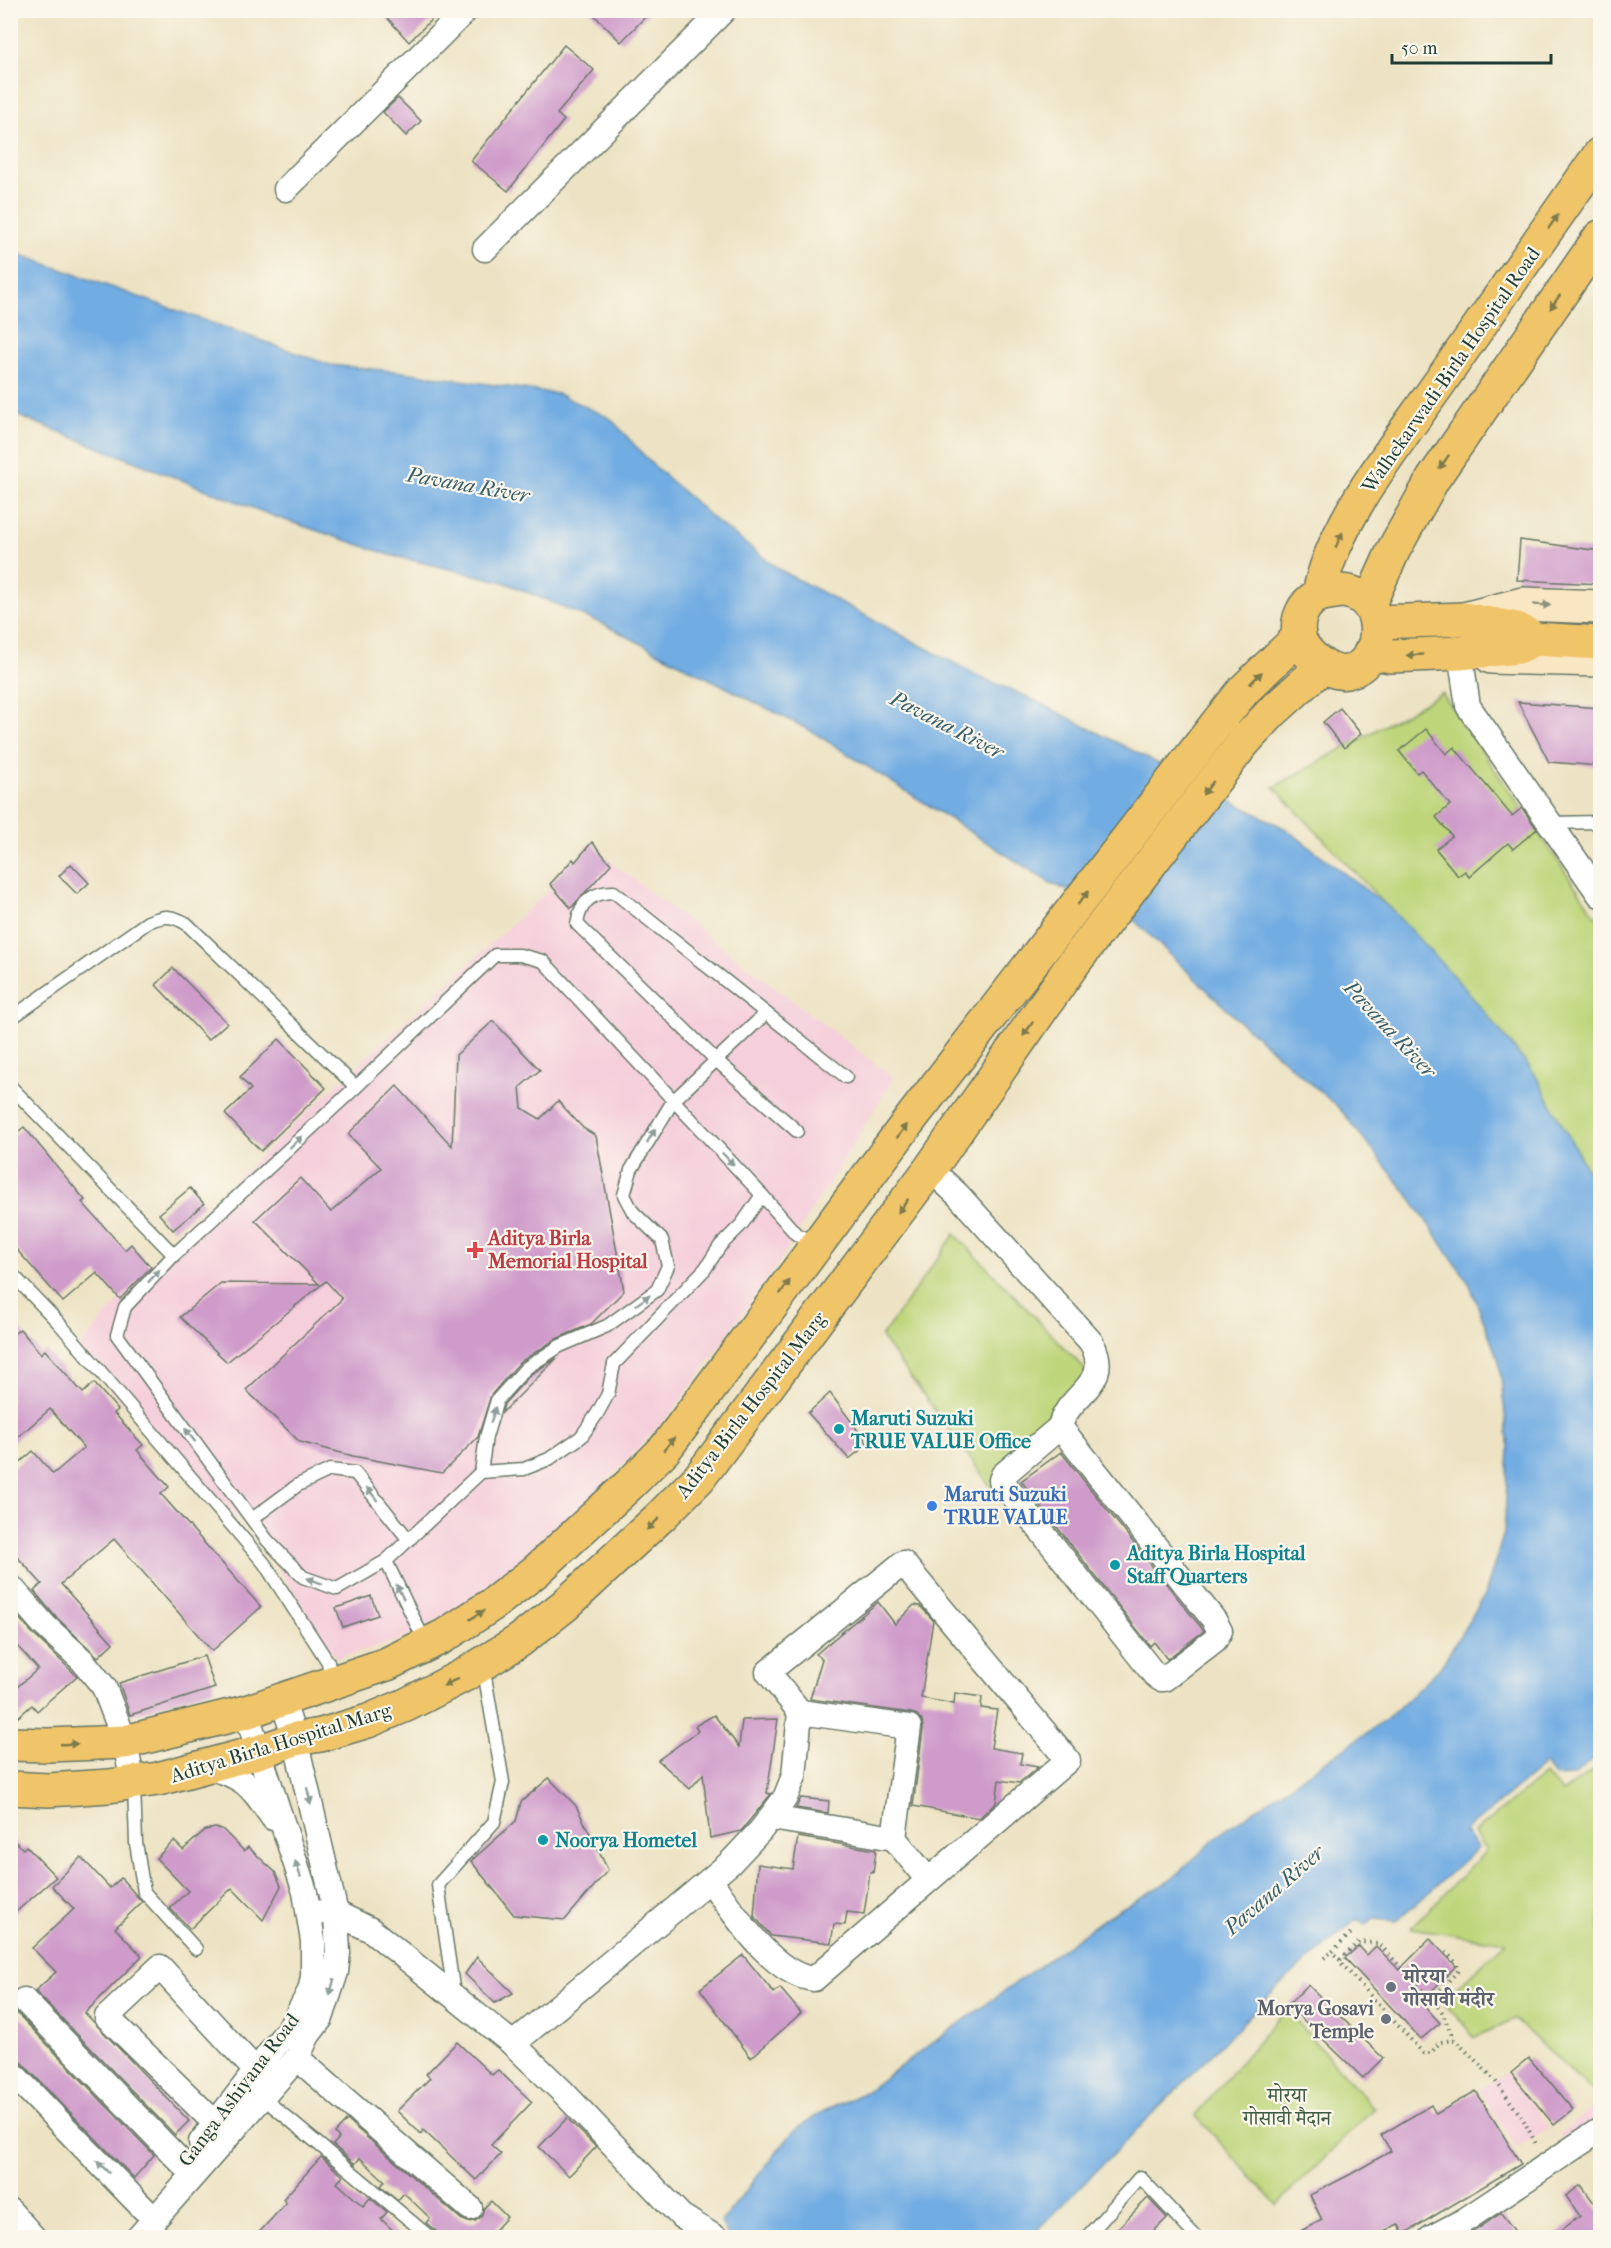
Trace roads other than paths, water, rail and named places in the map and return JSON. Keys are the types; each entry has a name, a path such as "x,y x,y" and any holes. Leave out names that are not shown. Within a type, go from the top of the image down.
{"main road":[{"name":"Walhekarwadi-Birla Hospital Road","path":"1319,595 1323,574 1347,522 1387,458 1600,154"},
{"path":"1372,613 1394,549 1433,479 1600,237"},
{"path":"1351,591 1360,595 1372,613 1376,637 1370,653 1364,662 1347,672 1336,672 1323,666 1299,637 1300,616 1305,607 1319,595 1351,591"},
{"path":"1464,619 1523,604 1600,607"},
{"path":"1372,613 1464,619 1517,629 1535,639 1600,643"},
{"path":"1060,954 1218,722 1244,690 1299,637"},
{"path":"1370,653 1391,656 1466,652 1518,647 1535,639"},
{"path":"1466,652 1488,657 1600,660"},
{"path":"1060,954 1244,742 1271,713 1323,666"},
{"name":"Aditya Birla Hospital Marg","path":"10,1744 125,1742 246,1712 387,1664 426,1644 493,1604 536,1571 665,1449 816,1244 1025,973 1060,954"},
{"name":"Aditya Birla Hospital Marg","path":"10,1788 48,1790 134,1784 205,1767 295,1739 321,1735 368,1721 406,1705 483,1664 519,1641 564,1606 699,1478 930,1169 1052,994 1060,954"},
{"path":"1025,973 1052,994"}],"street":[{"path":"286,189 466,10"},
{"path":"485,249 724,10"},
{"path":"1466,652 1468,706 1600,895"},
{"path":"930,1169 973,1212 1091,1342 1096,1352 1099,1362 1098,1371 1062,1418 1060,1427 1003,1475 1001,1480 1154,1674 1164,1679 1215,1640 1219,1634 1218,1626 1060,1427"},
{"path":"710,1880 748,1933 777,1961 796,1976 814,1979 1068,1761 903,1563 768,1672 800,1712 909,1727 894,1838"},
{"path":"10,1586 44,1624 82,1660 104,1687 125,1742 134,1784"},
{"path":"138,2238 297,2058 308,2035 321,2018 329,1998 338,1953 336,1913 295,1739 282,1699"},
{"name":"Ganga Ashiyana Road","path":"119,2238 183,2164 257,2072 293,2024 310,1991 313,1977 313,1941 305,1892 246,1712"},
{"path":"513,2044 730,1863 771,1818 785,1798 794,1776 800,1712"},
{"path":"205,1767 227,1772 240,1778 256,1794 287,1837"},
{"path":"771,1818 894,1838 928,1880"},
{"path":"308,1911 336,1913 371,1930 454,1996 513,2044 681,2216 716,2238"},
{"path":"216,2124 107,2016 160,1967 257,2072"},
{"path":"24,2000 183,2164"},
{"path":"297,2058 470,2208"},
{"path":"10,2071 144,2209"},
{"path":"1431,2238 1465,2220 1600,2130"},
{"path":"10,2211 34,2238"}],"lane":[{"path":"1550,823 1600,822"},
{"path":"797,1131 717,1061 577,924 579,910 588,900 602,892 614,892 846,1077"},
{"path":"10,1019 148,922 161,916 174,917 187,924 356,1087"},
{"path":"762,1195 742,1224 720,1246 705,1269 614,1364 608,1394 580,1437 549,1459 524,1469 481,1473 386,1562 338,1589 303,1577 267,1540 117,1335 125,1307 174,1255 495,955 520,955 543,961 762,1195 796,1234 816,1244"},
{"path":"481,1473 486,1437 497,1400 526,1368 560,1346 607,1326 657,1290 668,1266 662,1240 633,1212 624,1194 631,1170 673,1101 765,1014"},
{"path":"11,1087 174,1255"},
{"path":"10,1272 59,1323 264,1563 328,1662 331,1684"},
{"path":"252,1520 298,1485 330,1470 355,1473 409,1539"},
{"path":"386,1562 426,1644"},
{"path":"454,1996 438,1885 494,1822 503,1782 483,1664"},
{"path":"134,1784 136,1843 144,1892 196,1949"},
{"path":"262,2097 431,2238"},
{"path":"1086,2238 1140,2177 1197,2238"}],"water":[{"name":"Pavana River","path":"10,251 330,365 403,372 558,394 610,418 652,464 717,522 780,570 980,677 1030,698 1286,829 1391,909 1469,993 1534,1073 1600,1194 1600,1753 1574,1776 1555,1777 1545,1764 1464,1832 1478,1848 1397,1921 1373,1919 1365,1925 1357,1919 1286,1979 1031,2237 728,2237 721,2222 793,2132 822,2112 865,2092 1108,1916 1171,1880 1224,1831 1387,1719 1440,1668 1485,1595 1504,1533 1509,1449 1499,1361 1469,1283 1409,1196 1340,1109 1237,1019 1135,921 1049,882 813,732 603,624 501,581 390,555 276,517 11,413"}],"place":[{"name":"Aditya Birla Memorial Hospital","path":"475,1250"},
{"name":"Maruti Suzuki TRUE VALUE Office","path":"839,1429"},
{"name":"Maruti Suzuki TRUE VALUE","path":"932,1506"},
{"name":"Aditya Birla Hospital Staff Quarters","path":"1115,1565"},
{"name":"Noorya Hometel","path":"543,1840"},
{"name":"मोरया गोसावी मंदीर","path":"1391,1987"},
{"name":"Morya Gosavi Temple","path":"1386,2019"}],"park label":[{"name":"मोरया गोसावी मैदान","path":"1287,2106"}]}
